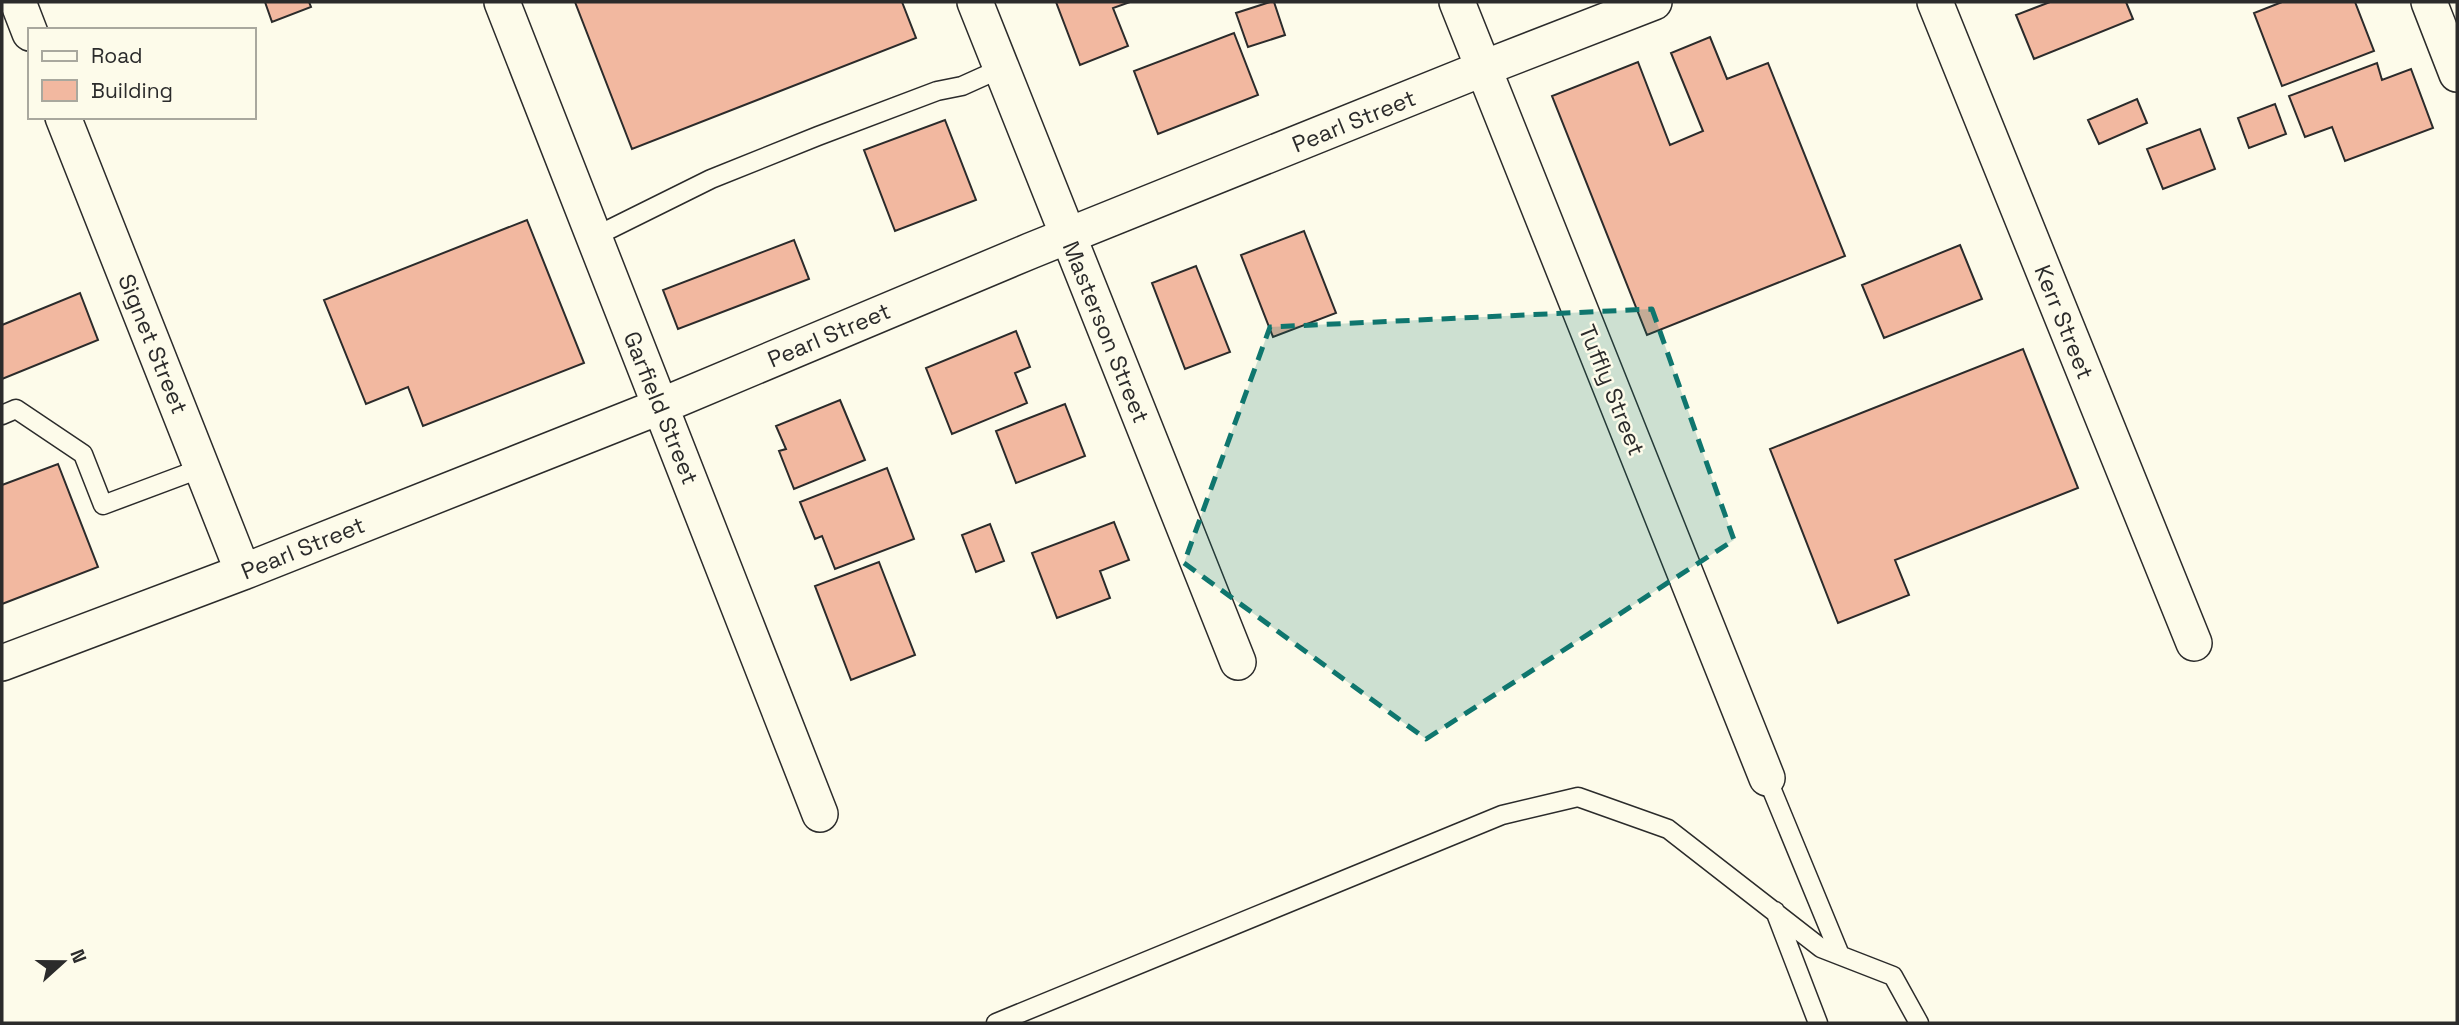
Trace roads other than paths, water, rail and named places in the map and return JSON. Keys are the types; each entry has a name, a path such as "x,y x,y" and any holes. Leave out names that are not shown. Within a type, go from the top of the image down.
{"street":[{"path":"18,2 28,28"},
{"name":"Garfield Street","path":"502,2 820,814"},
{"name":"Masterson Street","path":"975,2 1238,662"},
{"name":"Tuffly Street","path":"1457,2 1767,778"},
{"name":"Pearl Street","path":"2,663 243,572 661,406 1068,236 1483,68 1654,2"},
{"name":"Kerr Street","path":"1935,2 2194,643"},
{"path":"2429,2 2457,74"},
{"name":"Signet Street","path":"64,119 243,572"}],"lane":[{"path":"594,237 723,175 937,91 962,86 1002,68"},
{"path":"2,415 16,409 83,454 103,505 202,468"},
{"path":"1767,778 1840,955"},
{"path":"996,1023 1502,815 1578,797 1668,829 1821,948 1893,976 1919,1023"},
{"path":"1774,911 1818,1023"}]}
